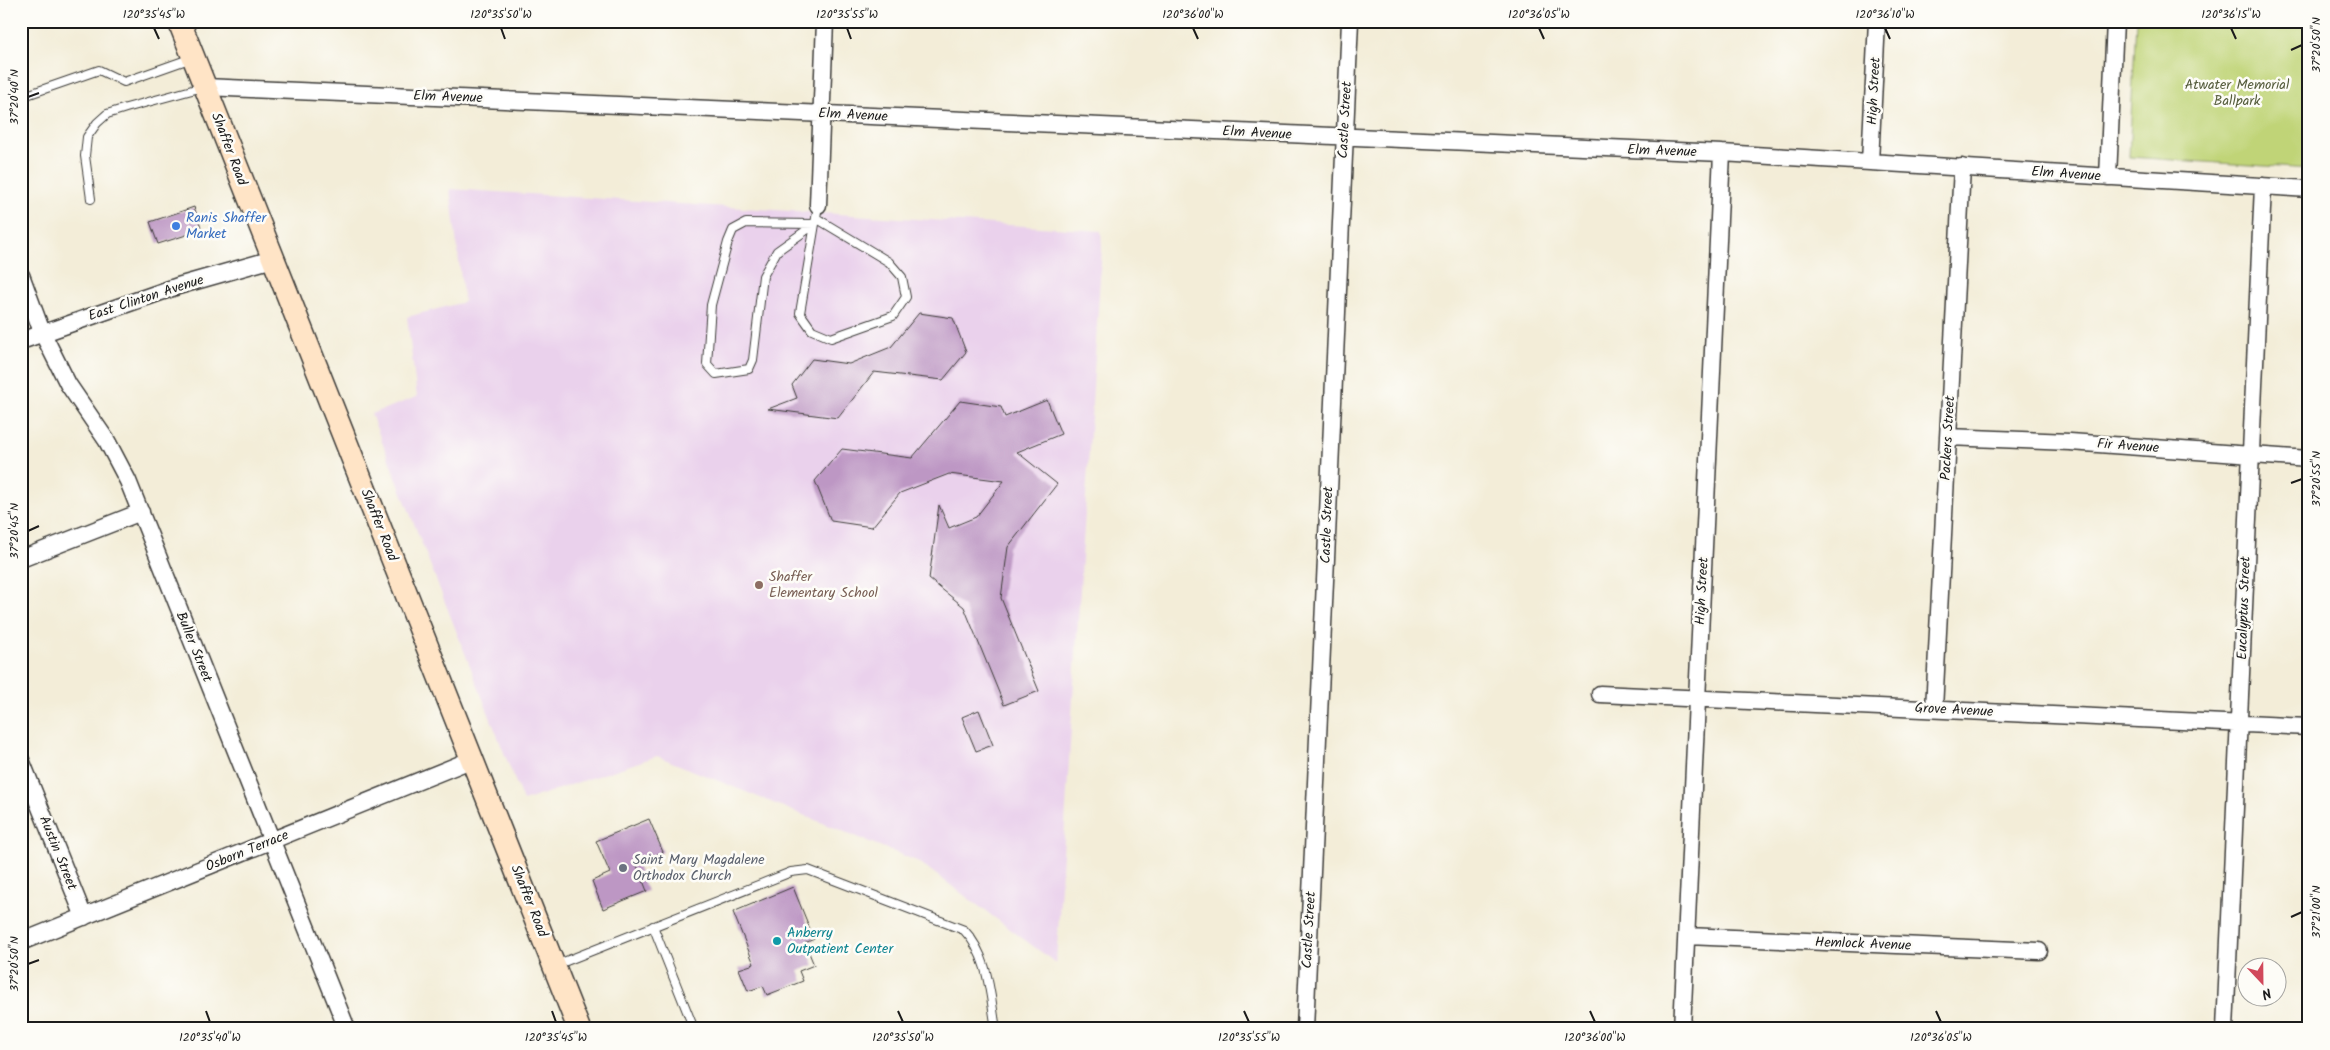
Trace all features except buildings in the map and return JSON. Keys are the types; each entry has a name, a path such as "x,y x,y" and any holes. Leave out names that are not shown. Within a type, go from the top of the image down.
{"main road":[{"name":"Shaffer Road","path":"179,21 579,1029"}],"street":[{"path":"816,215 826,21"},
{"name":"Castle Street","path":"1305,1029 1350,21"},
{"name":"High Street","path":"1870,162 1877,21"},
{"path":"2108,176 2115,21"},
{"name":"Elm Avenue","path":"205,87 1722,153 2309,189"},
{"name":"High Street","path":"1682,1029 1722,153"},
{"name":"Packers Street","path":"1934,709 1962,167"},
{"name":"Eucalyptus Street","path":"2226,1029 2263,186"},
{"name":"East Clinton Avenue","path":"21,341 42,332 178,286 273,259"},
{"name":"Buller Street","path":"21,275 42,332 68,384 107,441 128,481 347,1029"},
{"name":"Fir Avenue","path":"1948,438 2070,442 2309,459"},
{"path":"21,559 141,512"},
{"name":"Grove Avenue","path":"1600,694 2309,727"},
{"name":"Osborn Terrace","path":"21,942 473,759"},
{"name":"Austin Street","path":"21,760 84,918"},
{"name":"Hemlock Avenue","path":"1687,936 2039,951"}],"lane":[{"path":"21,96 99,70 124,82 194,58"},
{"path":"91,199 85,169 87,137 107,114 205,87"},
{"path":"816,215 777,251 763,276 753,360 750,368 716,374 710,370 707,364 711,305 733,230 746,224 816,215 889,262 902,277 906,297 893,316 831,338 812,330 800,313 816,215"},
{"path":"554,965 791,872 808,870 964,930 979,951 984,966 996,1029"},
{"path":"653,926 694,1029"}],"shaded area":[{"name":"Shaffer Elementary School","path":"450,189 1101,231 1102,247 1056,963 919,862 657,756 523,801 371,414 417,397 407,317 464,302"}],"green space":[{"name":"Atwater Memorial Ballpark","path":"2136,21 2309,21 2309,169 2129,157"}],"place":[{"name":"Ranis Shaffer Market","path":"176,226"},
{"name":"Shaffer Elementary School","path":"759,585"},
{"name":"Saint Mary Magdalene Orthodox Church","path":"623,868"},
{"name":"Anberry Outpatient Center","path":"777,941"}]}
